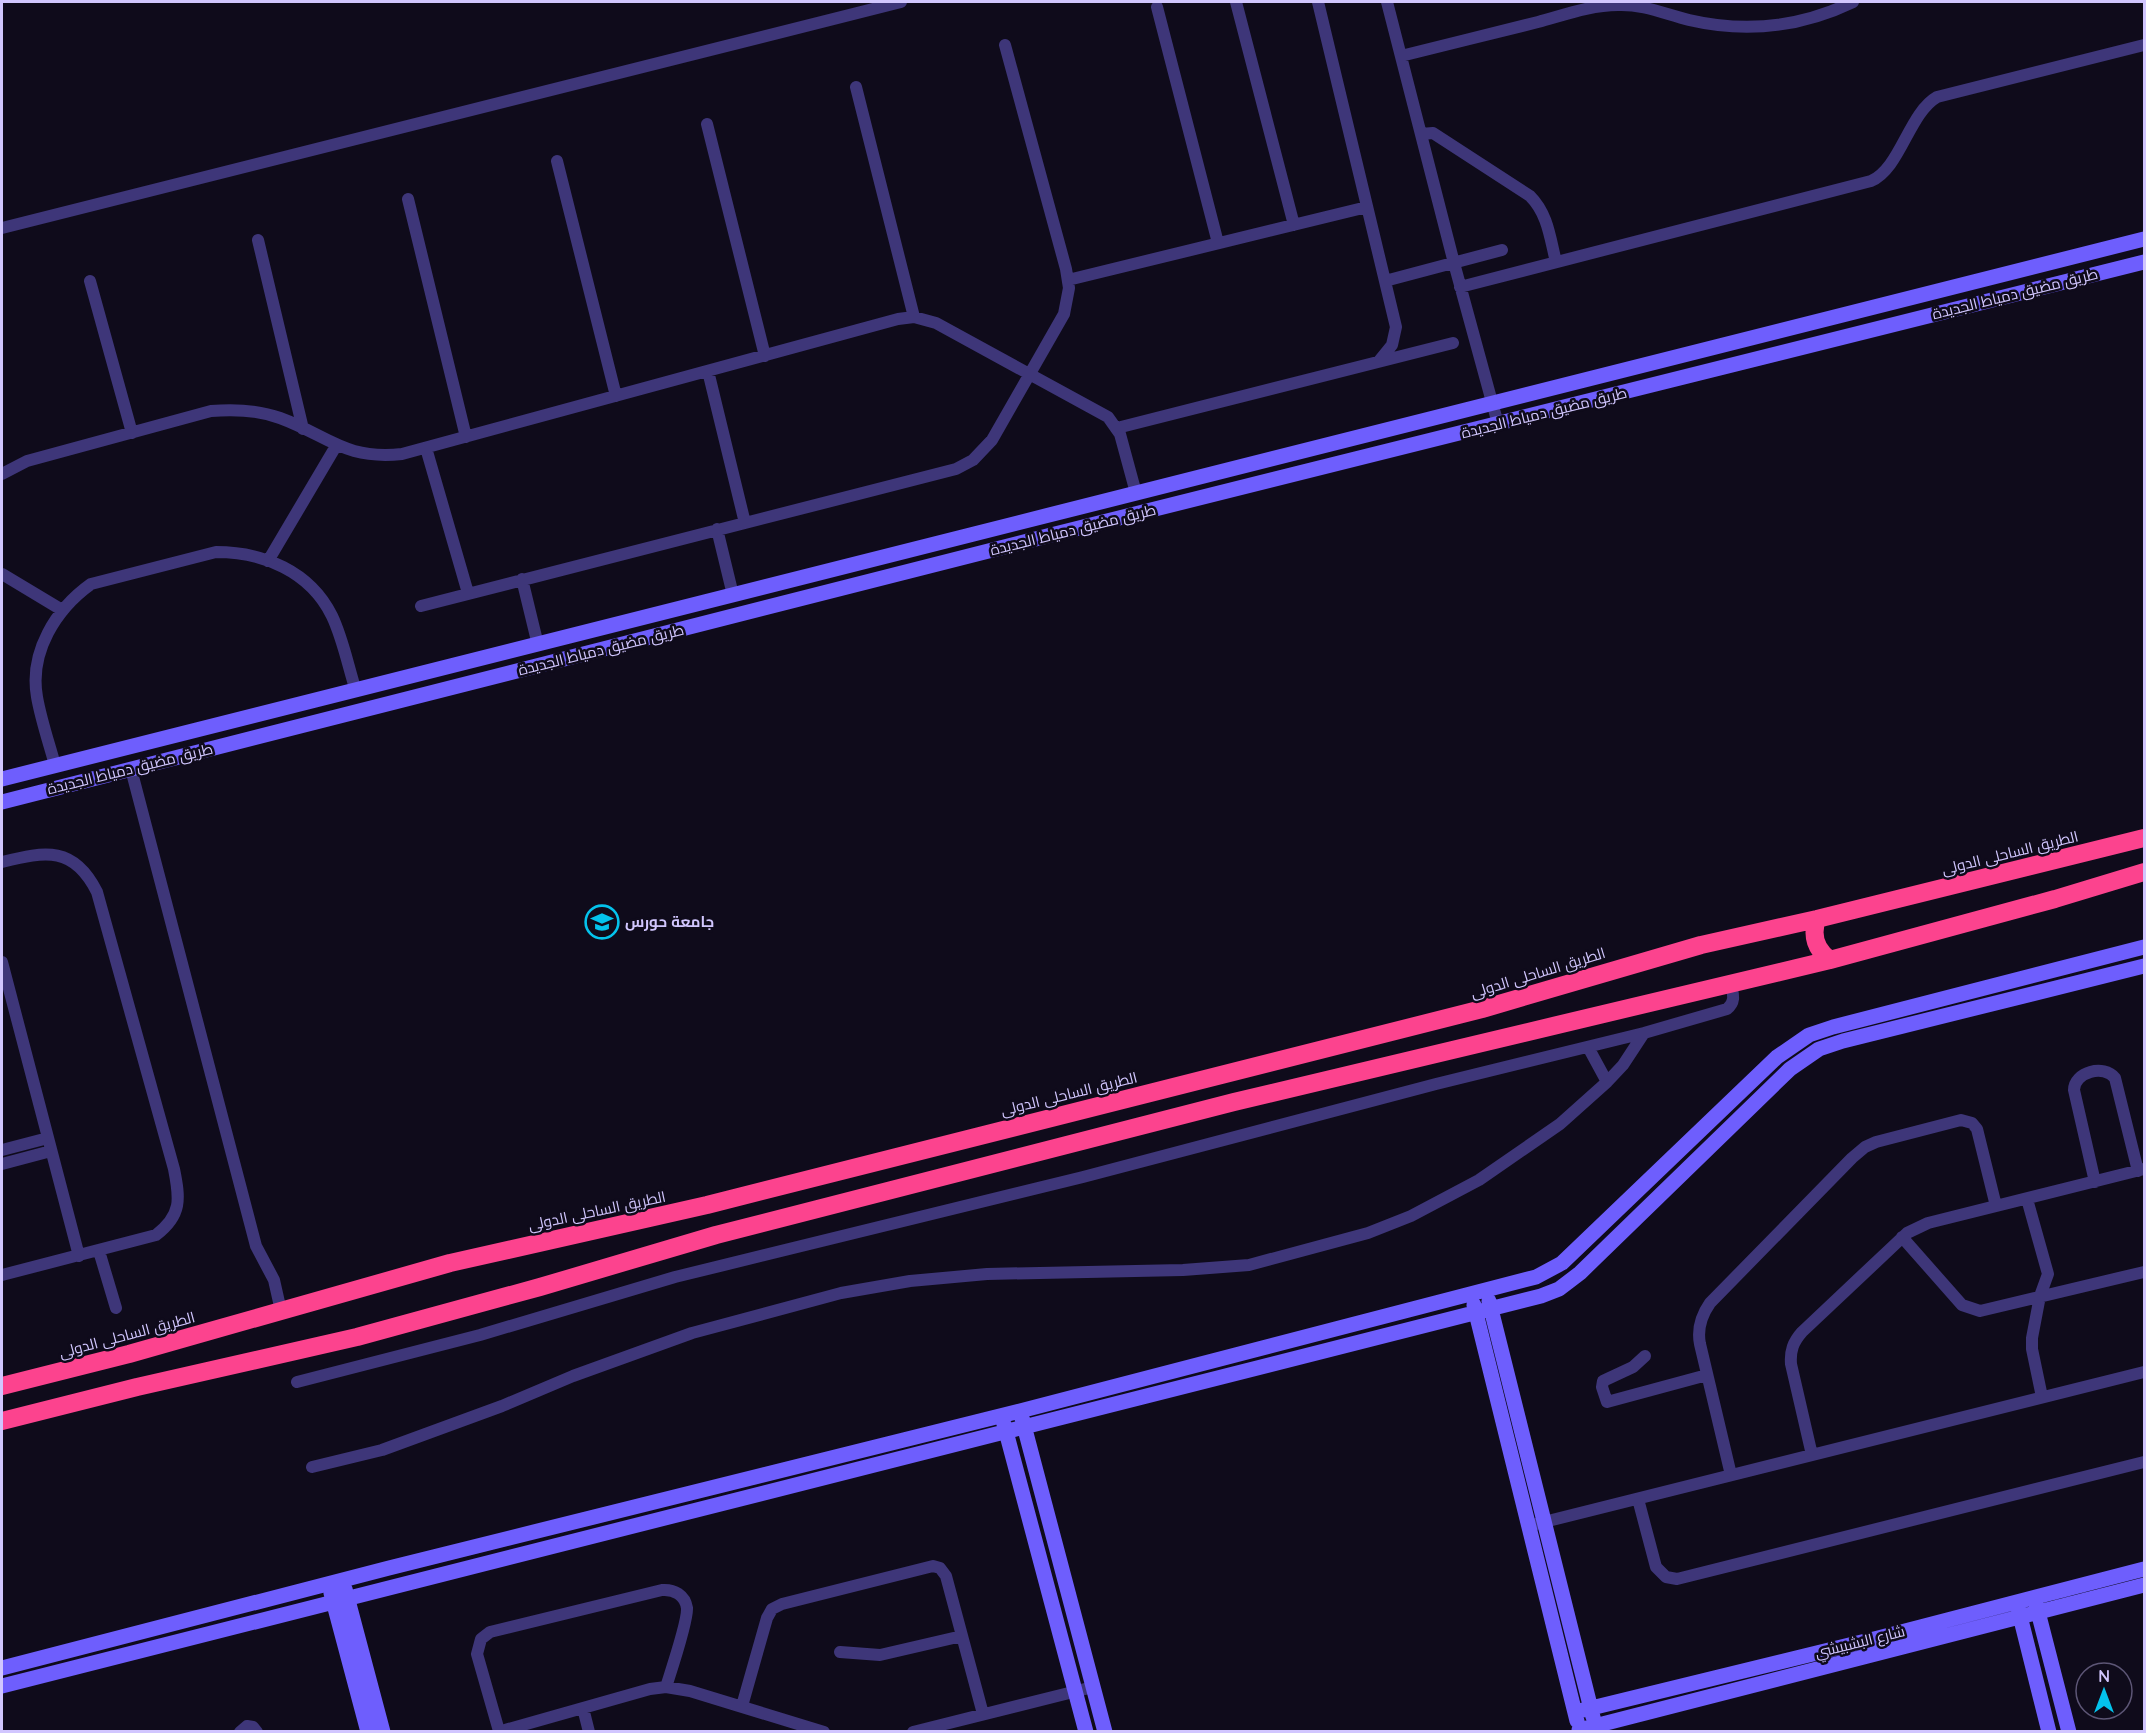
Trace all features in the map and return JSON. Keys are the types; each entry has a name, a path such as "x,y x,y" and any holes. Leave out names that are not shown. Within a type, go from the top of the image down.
{"highway":[{"name":"الطريق الساحلى الدولى","path":"2,1386 129,1354 460,1261 707,1205 1471,1012 1672,952 1817,919 2145,838"},
{"path":"2,1420 357,1337 540,1287 716,1235 1256,1097 1830,960 2145,872"},
{"path":"1817,919 1815,942 1818,949 1830,960"}],"street":[{"path":"2,228 901,2"},
{"path":"1236,2 1294,225"},
{"path":"1318,2 1385,281 1395,333 1389,350 1379,362"},
{"path":"1387,2 1460,287 1498,424"},
{"path":"1401,56 1603,6 1629,4 1669,7 1715,25 1764,27 1803,20 1853,2"},
{"path":"1157,7 1218,243"},
{"path":"421,606 956,469 980,454 992,440 1064,314 1068,297 1068,280 1005,45"},
{"path":"1460,287 1871,181 1884,173 1926,107 1937,97 2145,45"},
{"path":"856,87 914,317"},
{"path":"707,124 765,356"},
{"path":"1421,134 1433,134 1530,196 1545,217 1556,262"},
{"path":"557,161 616,396"},
{"path":"408,199 466,437"},
{"path":"1068,280 1367,207"},
{"name":"طريق مضيق دمياط الجديدة","path":"2,779 2145,239"},
{"path":"258,240 303,429"},
{"path":"1385,281 1502,250"},
{"name":"طريق مضيق دمياط الجديدة","path":"2,802 1055,534 2145,262"},
{"path":"90,281 132,433"},
{"path":"1872,308 1878,329"},
{"path":"2,474 27,461 225,409 266,414 336,446 374,456 402,454 902,318 914,317 936,323 1103,413 1117,428 1136,493"},
{"path":"1117,428 1453,343"},
{"path":"708,371 745,522"},
{"path":"268,561 336,446"},
{"path":"426,448 468,593"},
{"path":"1048,515 1055,534"},
{"path":"717,530 733,595"},
{"path":"55,765 37,696 36,676 42,646 62,610 91,584 216,552 248,555 268,561 291,571 316,591 327,606 338,630 356,691"},
{"path":"2,574 62,610"},
{"path":"522,579 538,645"},
{"path":"268,713 275,733"},
{"path":"131,769 256,1246 274,1280 281,1311"},
{"path":"2,862 37,855 56,855 74,862 88,875 97,892 174,1169 179,1201 168,1227 156,1235 2,1275"},
{"path":"2,1668 335,1582 1002,1416 1536,1277 1562,1263 1777,1057 1809,1035 2145,947"},
{"path":"2,962 79,1256"},
{"path":"2,1686 1006,1433 1550,1293 1574,1278 1790,1068 1808,1054 1844,1041 2145,966"},
{"path":"297,1382 480,1335 675,1277 1083,1177 1436,1084 1644,1033 1727,1009 1734,998 1731,984"},
{"path":"312,1467 382,1450 502,1407 573,1376 692,1333 841,1293 910,1281 987,1274 1183,1270 1249,1265 1368,1233 1411,1216 1479,1180 1560,1124 1623,1065 1644,1033"},
{"path":"1588,1047 1607,1082"},
{"path":"1812,1455 1791,1364 1790,1357 1794,1343 1802,1332 1902,1237 1922,1225 2095,1182 2141,1170 2115,1078 2103,1070 2082,1075 2075,1083 2074,1090 2095,1182"},
{"path":"1731,1475 1707,1375 1699,1333 1701,1321 1706,1309 1852,1158 1865,1147 1876,1142 1961,1120 1968,1121 1975,1125 1978,1133 1996,1206"},
{"path":"2,1150 48,1138"},
{"path":"2,1164 51,1151"},
{"path":"2027,1199 2048,1274 2040,1296 2032,1349 2042,1397"},
{"path":"1902,1237 1966,1307 1980,1311 2145,1272"},
{"path":"99,1251 116,1308"},
{"path":"1479,1291 1544,1522 1596,1729"},
{"path":"1484,1310 1528,1526 1579,1731"},
{"path":"1645,1356 1633,1367 1604,1381 1602,1387 1607,1402 1707,1375"},
{"path":"1528,1526 2145,1372"},
{"path":"1020,1411 1105,1731"},
{"path":"1002,1416 1086,1731"},
{"path":"1638,1499 1656,1567 1663,1575 1677,1579 2145,1462"},
{"path":"742,1706 766,1618 772,1609 782,1604 936,1567 946,1576 983,1714"},
{"name":"شارع البشبيشي","path":"1579,1731 1596,1729 2037,1605 2145,1569"},
{"path":"335,1582 383,1731"},
{"name":"شارع البشبيشي","path":"2037,1605 2145,1586"},
{"path":"666,1687 687,1612 682,1597 673,1591 662,1590 490,1632 481,1639 477,1654 499,1731 650,1689 666,1687 690,1691 825,1731"},
{"path":"340,1600 368,1731"},
{"path":"2037,1605 2069,1731"},
{"path":"2018,1610 2049,1731"},
{"name":"شارع البشبيشي","path":"1575,1712 2018,1610"},
{"path":"840,1652 880,1655 962,1636"},
{"path":"1689,1684 1693,1701"},
{"path":"913,1731 1093,1687"},
{"path":"583,1708 589,1731"},
{"path":"240,1731 246,1726 253,1727 257,1731"}],"place":[{"name":"جامعة حورس","path":"602,922"}]}
